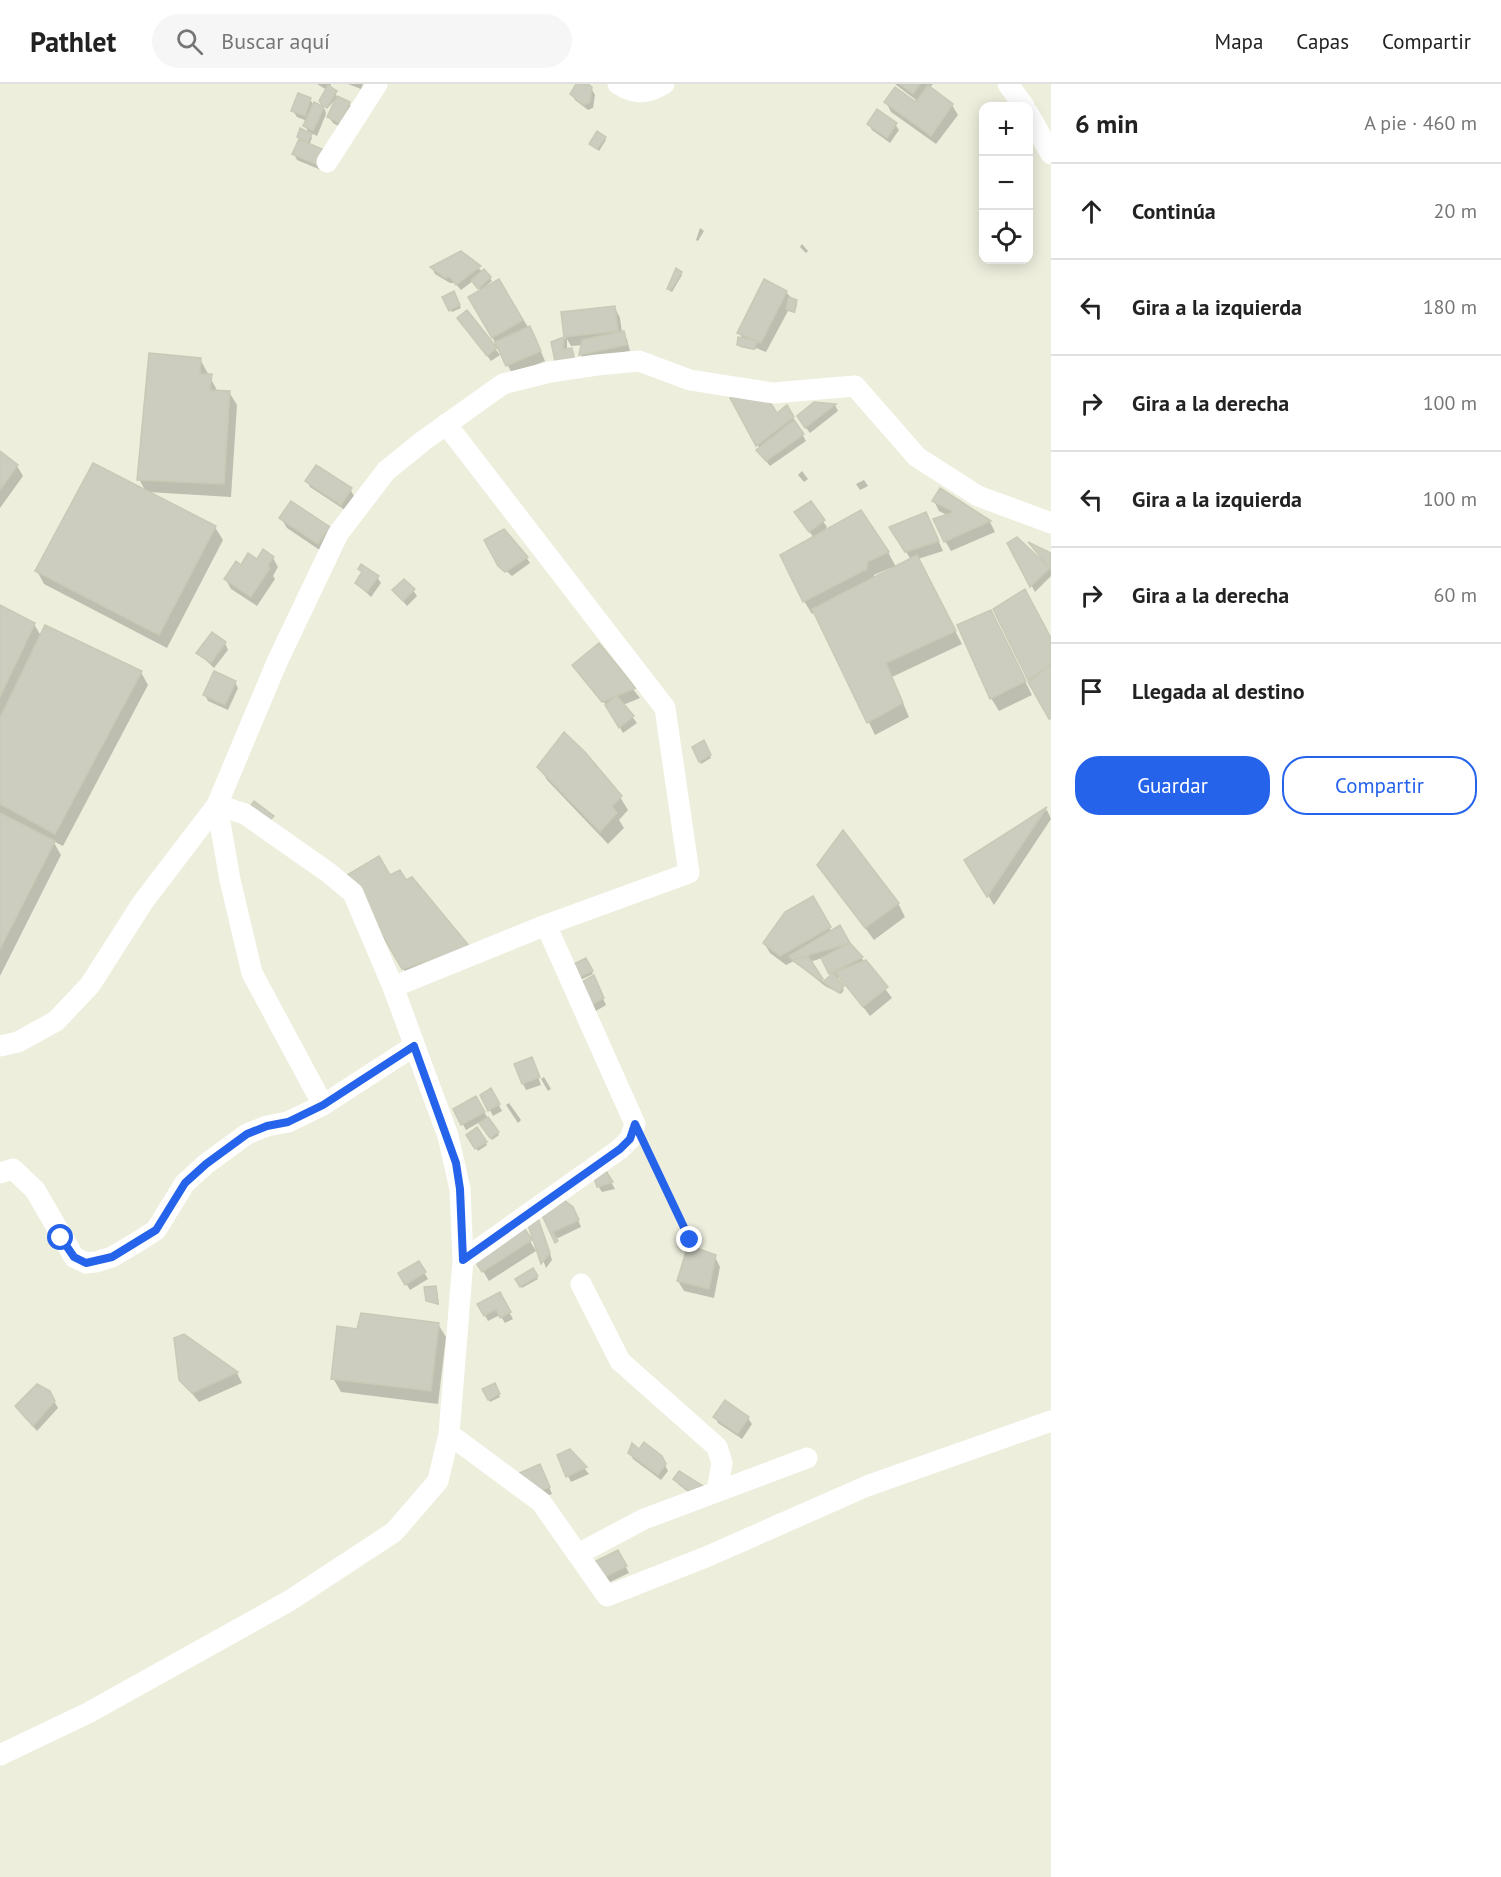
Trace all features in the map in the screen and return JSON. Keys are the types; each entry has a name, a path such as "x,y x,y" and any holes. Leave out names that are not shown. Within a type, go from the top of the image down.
{"street":[{"path":"327,162 377,84"},
{"path":"618,84 630,92 640,93 664,84"},
{"path":"1008,84 1021,102"},
{"path":"1033,120 1051,154"},
{"path":"0,1046 18,1042 56,1021 90,985 143,902 217,805 277,662 338,534 386,471 446,424 503,384 550,372 597,364 639,361 690,380 773,393 855,386 917,457 978,496 1051,523"},
{"path":"393,987 546,926 689,873 665,708 446,424"},
{"path":"0,1755 88,1713 290,1601 394,1532 438,1481 448,1434 463,1260 460,1189 456,1163 393,987 353,893 329,873 245,814 217,805"},
{"path":"217,805 230,880 252,973 323,1105"},
{"path":"463,1260 620,1149 630,1139 635,1124 546,926"},
{"path":"0,1173 13,1169 25,1178 74,1257 86,1263 96,1262 112,1257 156,1230 185,1183 206,1164 247,1134 267,1126 288,1122 323,1105 414,1046"},
{"path":"581,1284 620,1361 754,1480"},
{"path":"448,1434 541,1502 607,1596 706,1557 867,1486 1051,1421"},
{"path":"717,1447 722,1463 717,1491"},
{"path":"578,1554 644,1519 717,1491 754,1480 807,1458"}],"path":[{"path":"635,1124 690,1240"}],"building":[{"path":"576,84 588,84 592,87 590,102 584,105 570,94"},
{"path":"900,84 920,84 913,94"},
{"path":"328,85 337,91 328,106 324,107 319,101"},
{"path":"928,85 953,104 931,136 884,102 895,87 916,102"},
{"path":"298,93 311,98 305,116 291,111"},
{"path":"337,96 350,102 341,124 327,117"},
{"path":"314,102 324,107 313,131 303,126"},
{"path":"877,109 897,123 887,138 867,124"},
{"path":"300,128 312,134 308,142 297,137"},
{"path":"597,131 606,137 597,149 589,144"},
{"path":"299,139 324,150 318,165 292,154"},
{"path":"461,251 481,266 456,285 450,277 445,278 430,267"},
{"path":"676,268 682,272 671,290 667,289"},
{"path":"484,269 491,277 478,289 471,280"},
{"path":"499,279 523,320 492,338 468,297"},
{"path":"764,279 787,291 761,343 737,333"},
{"path":"454,291 460,305 449,311 442,297"},
{"path":"789,297 797,300 794,312 786,309"},
{"path":"615,306 618,331 564,337 561,312"},
{"path":"467,310 497,348 487,356 457,318"},
{"path":"530,326 541,351 506,366 495,342"},
{"path":"624,331 627,345 579,355 582,340"},
{"path":"564,337 563,349 572,348 574,357 555,361 551,342"},
{"path":"738,337 757,341 754,349 737,345"},
{"path":"149,353 201,358 200,374 212,374 210,390 230,391 224,484 137,480"},
{"path":"766,396 777,413 787,405 794,417 756,446 730,398"},
{"path":"814,402 836,404 805,428 797,416"},
{"path":"794,420 804,434 766,461 756,450"},
{"path":"0,451 18,465 0,490"},
{"path":"93,463 216,526 159,635 35,571"},
{"path":"316,465 352,488 341,505 305,481"},
{"path":"940,488 991,521 944,542 933,519 954,512 932,501"},
{"path":"291,501 330,527 318,544 279,518"},
{"path":"811,501 825,520 809,532 794,512"},
{"path":"861,510 889,552 867,562 867,569 803,602 780,555"},
{"path":"926,512 939,541 905,552 889,527"},
{"path":"504,529 528,557 505,572 498,566 484,540"},
{"path":"1017,537 1050,568 1030,587 1007,543"},
{"path":"1028,542 1051,553 1050,568"},
{"path":"263,549 274,557 268,565 270,568 251,597 224,579 236,561 241,565 248,553 257,559"},
{"path":"917,555 956,631 886,663 903,703 867,723 812,609"},
{"path":"361,564 379,576 367,592 355,583 362,572 358,569"},
{"path":"404,579 415,589 403,601 392,590"},
{"path":"1025,589 1051,638 1051,664 1028,680 993,609"},
{"path":"0,605 35,623 0,697"},
{"path":"991,610 1026,681 990,699 957,625"},
{"path":"45,625 142,671 55,834 0,804 0,718"},
{"path":"212,632 226,642 211,663 196,653"},
{"path":"599,643 636,688 602,702 572,665"},
{"path":"1051,665 1051,717 1049,719 1028,682"},
{"path":"214,671 236,681 225,705 203,695"},
{"path":"617,696 634,716 619,728 605,705"},
{"path":"564,732 585,752 622,796 612,806 617,813 600,832 537,767"},
{"path":"704,740 711,755 699,762 692,747"},
{"path":"254,801 274,816 265,825 245,814"},
{"path":"1047,807 987,897 964,860"},
{"path":"0,813 55,841 0,949"},
{"path":"843,830 899,903 865,928 817,865"},
{"path":"379,856 390,875 400,870 406,880 412,877 471,948 402,969 347,875"},
{"path":"813,896 831,927 780,956 763,943 785,912"},
{"path":"840,925 850,943 792,960 789,956"},
{"path":"850,943 863,957 829,974 821,958"},
{"path":"808,956 823,979 821,981 792,960"},
{"path":"586,958 593,971 578,978 574,964"},
{"path":"866,960 888,987 863,1007 835,972"},
{"path":"833,973 844,986 839,993 823,982"},
{"path":"594,975 604,998 592,1005 578,984"},
{"path":"532,1057 540,1077 522,1084 514,1064"},
{"path":"491,1088 500,1104 488,1111 480,1095"},
{"path":"476,1096 485,1112 461,1125 453,1109"},
{"path":"488,1117 499,1132 490,1138 479,1123"},
{"path":"477,1127 487,1142 475,1149 466,1135"},
{"path":"603,1166 613,1182 597,1187 592,1172"},
{"path":"559,1196 573,1207 579,1220 553,1232 558,1241 555,1243 540,1211"},
{"path":"538,1218 550,1253 541,1264 527,1222"},
{"path":"523,1226 532,1240 482,1272 473,1258"},
{"path":"688,1245 716,1255 709,1289 677,1281"},
{"path":"419,1261 426,1272 405,1285 398,1273"},
{"path":"533,1268 538,1276 520,1287 515,1279"},
{"path":"436,1286 438,1304 426,1301 424,1287"},
{"path":"500,1292 511,1312 500,1318 496,1309 484,1316 477,1304"},
{"path":"361,1313 439,1323 431,1391 331,1379 337,1326 357,1329"},
{"path":"184,1334 238,1372 192,1393 179,1380 174,1338"},
{"path":"495,1383 500,1394 488,1400 482,1389"},
{"path":"37,1384 50,1391 55,1401 33,1426 15,1406"},
{"path":"725,1400 749,1417 738,1434 713,1417"},
{"path":"644,1442 662,1456 666,1464 658,1475 628,1453 632,1443 639,1449"},
{"path":"570,1449 587,1467 566,1477 557,1455"},
{"path":"540,1464 550,1487 532,1494 515,1475"},
{"path":"679,1471 703,1486 696,1496 673,1479"},
{"path":"618,1550 627,1566 601,1579 592,1563"}],"route":[{"path":"61,1238 74,1257 86,1263 112,1257 156,1230 185,1183 206,1164 247,1134 267,1126 288,1122 323,1105 414,1046 456,1163 460,1189 463,1260 620,1149 630,1139 635,1124 690,1240"}]}
